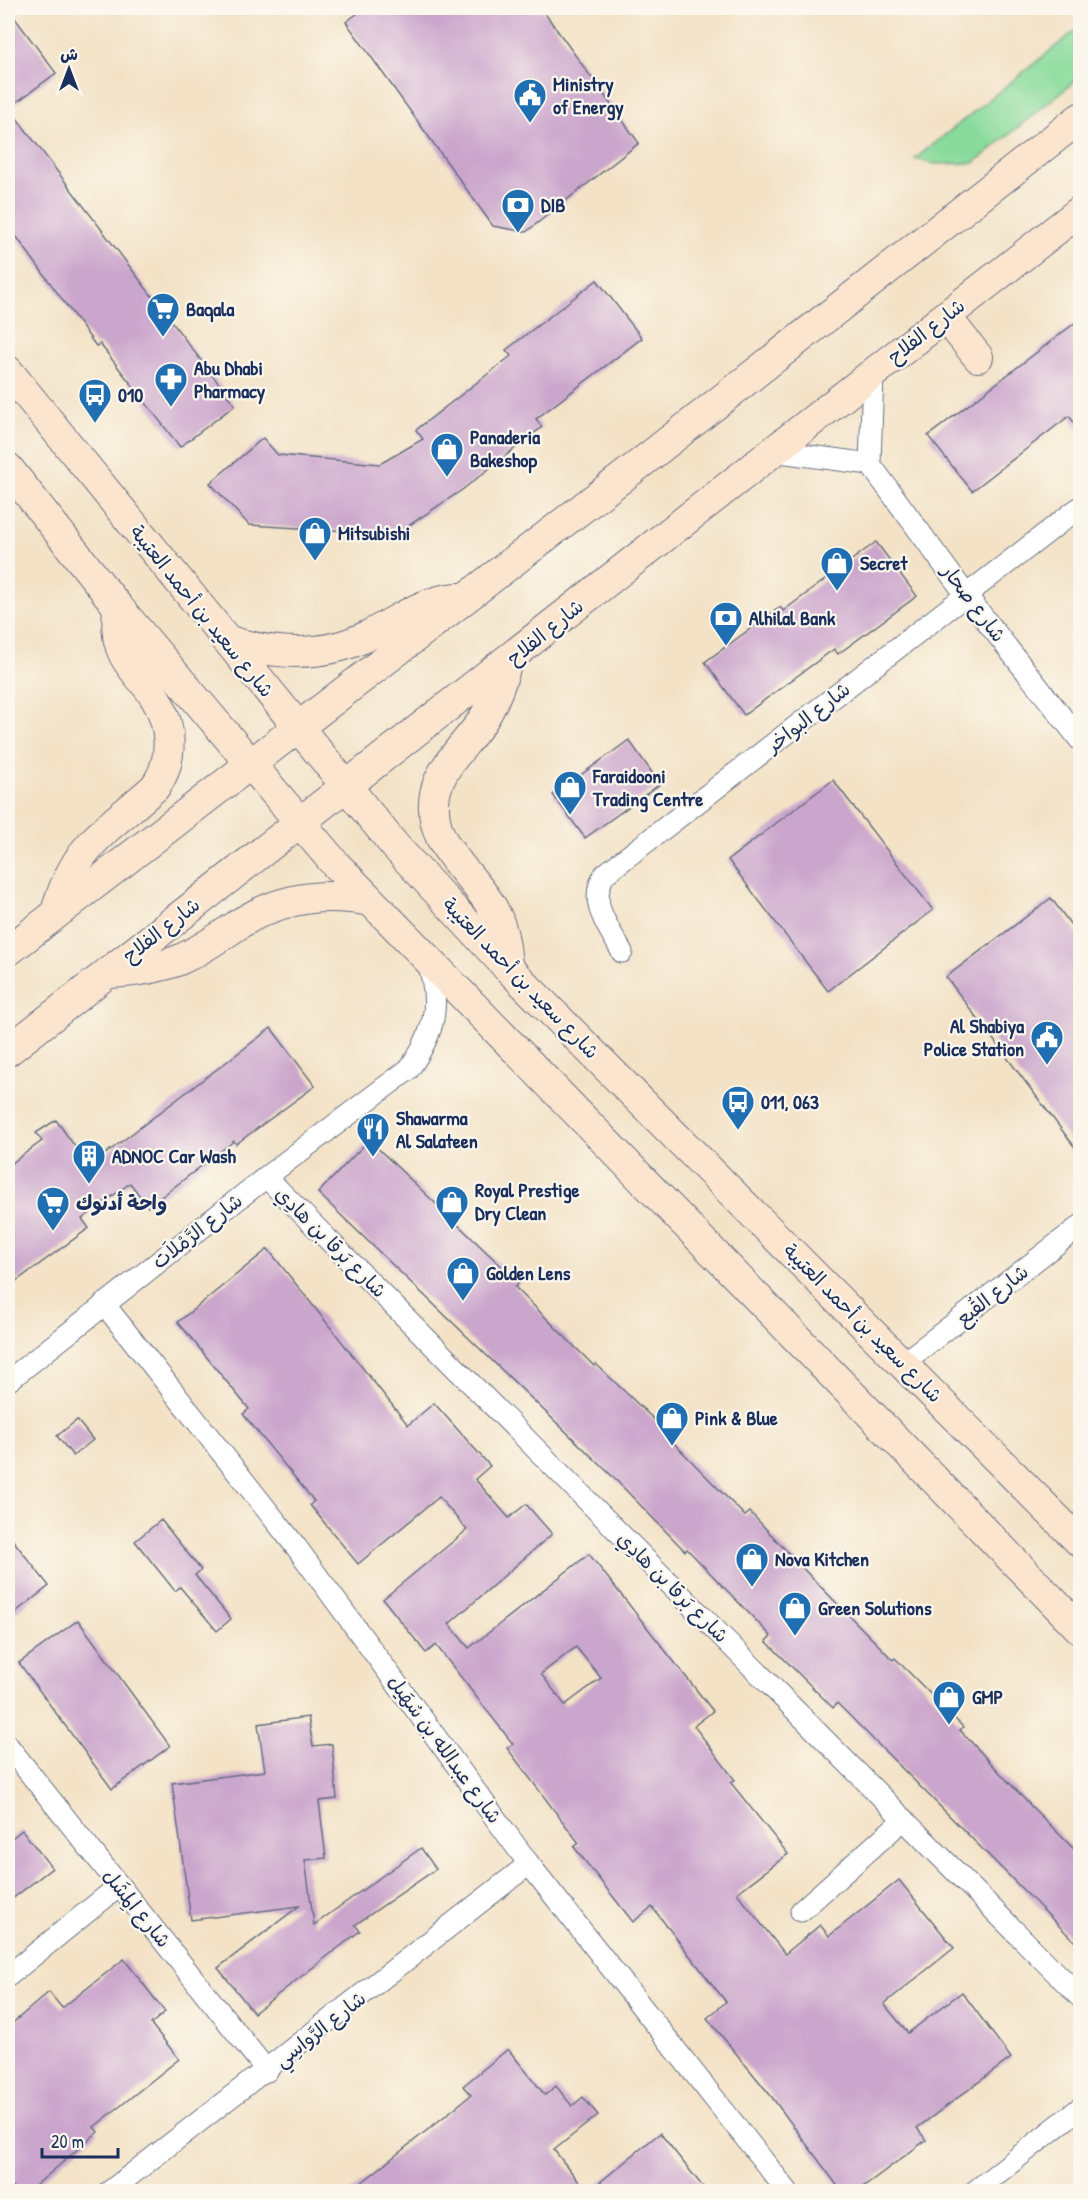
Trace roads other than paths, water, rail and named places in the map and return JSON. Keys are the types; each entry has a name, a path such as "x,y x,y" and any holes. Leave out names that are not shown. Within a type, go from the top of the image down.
{"main road":[{"path":"8,951 467,597 1080,118"},
{"name":"شارع الفلاح","path":"8,1051 1080,211"},
{"path":"945,316 978,357"},
{"name":"شارع سعيد بن أحمد العتيبة","path":"8,371 395,846 507,966 1080,1542"},
{"path":"8,468 118,607 249,763 370,901 1080,1629"},
{"path":"226,640 252,648 279,652 322,650 368,636 421,606 467,597"},
{"path":"56,912 61,893 78,859 103,829 154,787 161,778 168,758 168,734 162,709 122,650 118,636 118,607"},
{"path":"507,662 497,693 482,722 445,769 435,793 434,806 436,828 446,849 484,896 499,922 507,966"},
{"path":"107,973 155,968 178,960 200,950 258,913 291,901 329,896 370,901"}],"street":[{"path":"772,451 870,464 873,372"},
{"name":"شارع صحار","path":"870,464 966,595 1080,740"},
{"name":"شارع البواخر","path":"622,952 597,904 599,883 605,874 1080,507"},
{"name":"شارع الرَّمْلاَت","path":"8,1382 266,1177 409,1069 426,1045 435,1016 435,987 427,958"},
{"name":"شارع بَرقا بن هادِي","path":"266,1177 1080,1997"},
{"name":"شارع القُبع","path":"903,1363 1080,1226"},
{"name":"شارع عبدالله بن سُهَيل","path":"104,1305 297,1548 529,1864 788,2192"},
{"name":"شارع المِشَل","path":"8,1746 267,2071"},
{"path":"801,1911 904,1820"},
{"name":"شارع الرَّواسِي","path":"109,2192 267,2071 529,1864"},
{"path":"8,1976 119,1886"},
{"path":"974,2192 1080,2108"}],"place":[{"name":"Ministry of Energy","path":"530,124"},
{"name":"DIB","path":"518,234"},
{"name":"Baqala","path":"163,338"},
{"name":"Abu Dhabi Pharmacy","path":"171,408"},
{"name":"010","path":"95,424"},
{"name":"Panaderia Bakeshop","path":"447,478"},
{"name":"Mitsubishi","path":"315,562"},
{"name":"Secret","path":"837,592"},
{"name":"Alhilal Bank","path":"726,647"},
{"name":"Faraidooni Trading Centre","path":"570,816"},
{"name":"Al Shabiya Police Station","path":"1047,1066"},
{"name":"011, 063","path":"738,1131"},
{"name":"Shawarma Al Salateen","path":"373,1158"},
{"name":"ADNOC Car Wash","path":"89,1185"},
{"name":"Royal Prestige Dry Clean","path":"452,1231"},
{"name":"واحة أدنوك","path":"53,1232"},
{"name":"Golden Lens","path":"463,1302"},
{"name":"Pink & Blue","path":"672,1447"},
{"name":"Nova Kitchen","path":"752,1588"},
{"name":"Green Solutions","path":"795,1637"},
{"name":"GMP","path":"949,1726"}]}
